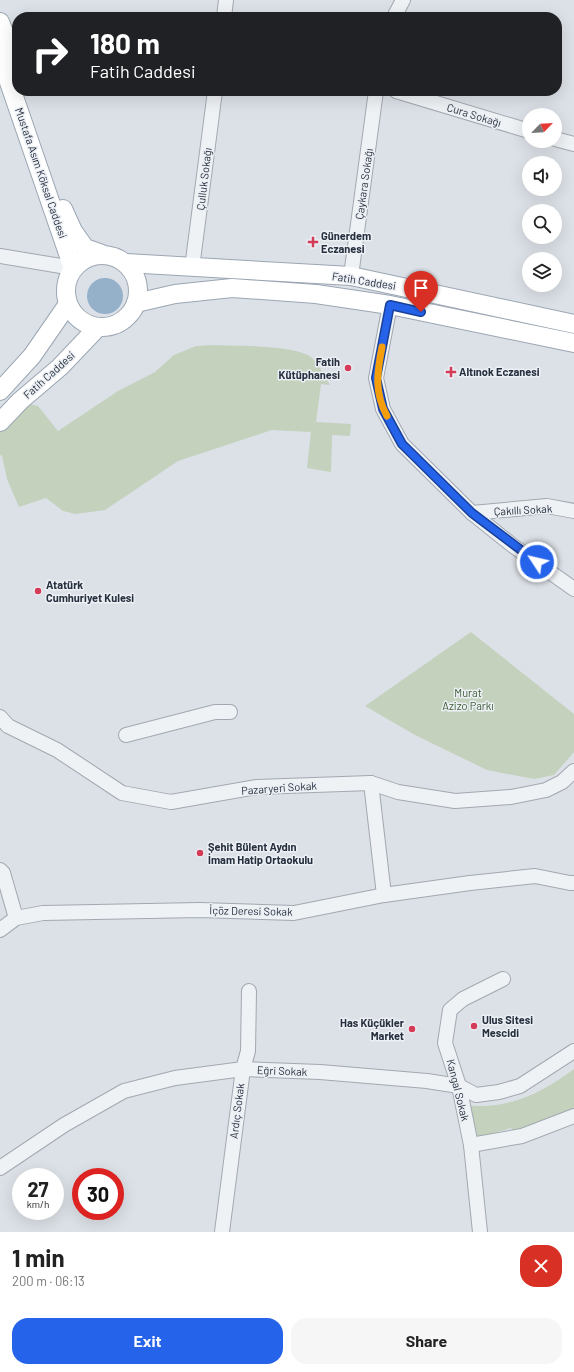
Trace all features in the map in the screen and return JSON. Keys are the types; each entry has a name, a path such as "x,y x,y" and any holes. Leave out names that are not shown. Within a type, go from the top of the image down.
{"main road":[{"path":"0,22 12,53"},
{"name":"Mustafa Asım Köksal Caddesi","path":"0,56 12,91"},
{"name":"Mustafa Asım Köksal Caddesi","path":"14,96 73,268"},
{"name":"Mustafa Asım Köksal Caddesi","path":"28,96 64,213 86,248 102,254"},
{"path":"102,254 111,255 126,263 133,271 137,281 138,292 136,302 131,313 121,322 110,326 98,327 80,320 68,304 66,292 67,279 73,268 86,258 102,254"},
{"name":"Fatih Caddesi","path":"126,263 351,276 574,324"},
{"name":"Fatih Caddesi","path":"136,302 175,294 232,288 316,294 390,305 574,343"},
{"name":"Fatih Caddesi","path":"0,391 32,356 68,304"},
{"name":"Fatih Caddesi","path":"0,422 20,402 60,367 98,327"}],"street":[{"path":"225,12 226,0"},
{"path":"397,12 403,0"},
{"name":"Çulluk Sokağı","path":"192,268 214,96"},
{"name":"Çaykara Sokağı","path":"351,276 375,96"},
{"name":"Cura Sokağı","path":"413,96 522,129"},
{"path":"562,141 574,144"},
{"path":"0,256 73,268"},
{"path":"390,305 376,378 383,409 402,444 472,513 512,545 574,589"},
{"name":"Çakıllı Sokak","path":"472,513 547,506 574,511"},
{"path":"126,735 215,712 230,712"},
{"name":"Pazaryeri Sokak","path":"0,717 8,726 57,750 122,793 171,802 257,787 371,783 398,792 455,801 511,797 546,790 562,782 574,771"},
{"path":"371,783 384,896"},
{"path":"0,870 3,873 16,918"},
{"name":"İçöz Deresi Sokak","path":"0,930 16,918 43,913 109,911 294,912 470,883 535,876 573,886"},
{"name":"Kangal Sokak","path":"480,1232 471,1145 459,1086 445,1043 450,1010 463,998 503,979"},
{"name":"Ardıç Sokak","path":"222,1232 243,1069 248,1051 249,991"},
{"name":"Eğri Sokak","path":"0,1168 64,1125 124,1091 175,1078 243,1069 320,1072 427,1081 459,1086 476,1095 520,1086 574,1051"},
{"path":"471,1145 522,1136 574,1116"}],"green space":[{"path":"214,345 279,348 303,353 314,360 330,385 321,384 316,422 351,424 350,436 332,435 331,472 307,468 311,432 272,430 178,461 105,510 76,514 63,511 46,498 19,507 7,479 2,456 0,455 0,431 28,404 38,406 58,431 118,391 155,372 174,355 196,346"},
{"name":"Murat Azizo Parkı","path":"471,632 574,714 574,752 554,775 534,779 487,770 415,735 365,706"},
{"path":"574,1069 574,1110 514,1133 511,1128 474,1139 467,1105 497,1105 524,1098 550,1085"}],"water":[{"path":"109,278 118,283 122,289 122,303 118,309 109,314 101,314 92,309 88,303 87,292 92,283 98,279"}],"slow traffic":[{"path":"382,347 376,378 383,409 387,416"}],"place":[{"name":"Günerdem Eczanesi","path":"313,242"},
{"name":"Fatih Kütüphanesi","path":"348,368"},
{"name":"Altınok Eczanesi","path":"451,372"},
{"name":"Atatürk Cumhuriyet Kulesi","path":"38,591"},
{"name":"Şehit Bülent Aydın İmam Hatip Ortaokulu","path":"200,853"},
{"name":"Ulus Sitesi Mescidi","path":"474,1026"},
{"name":"Has Küçükler Market","path":"412,1029"}],"route":[{"path":"421,312 390,305 376,378 383,409 402,444 472,513 512,545 537,562"}]}
